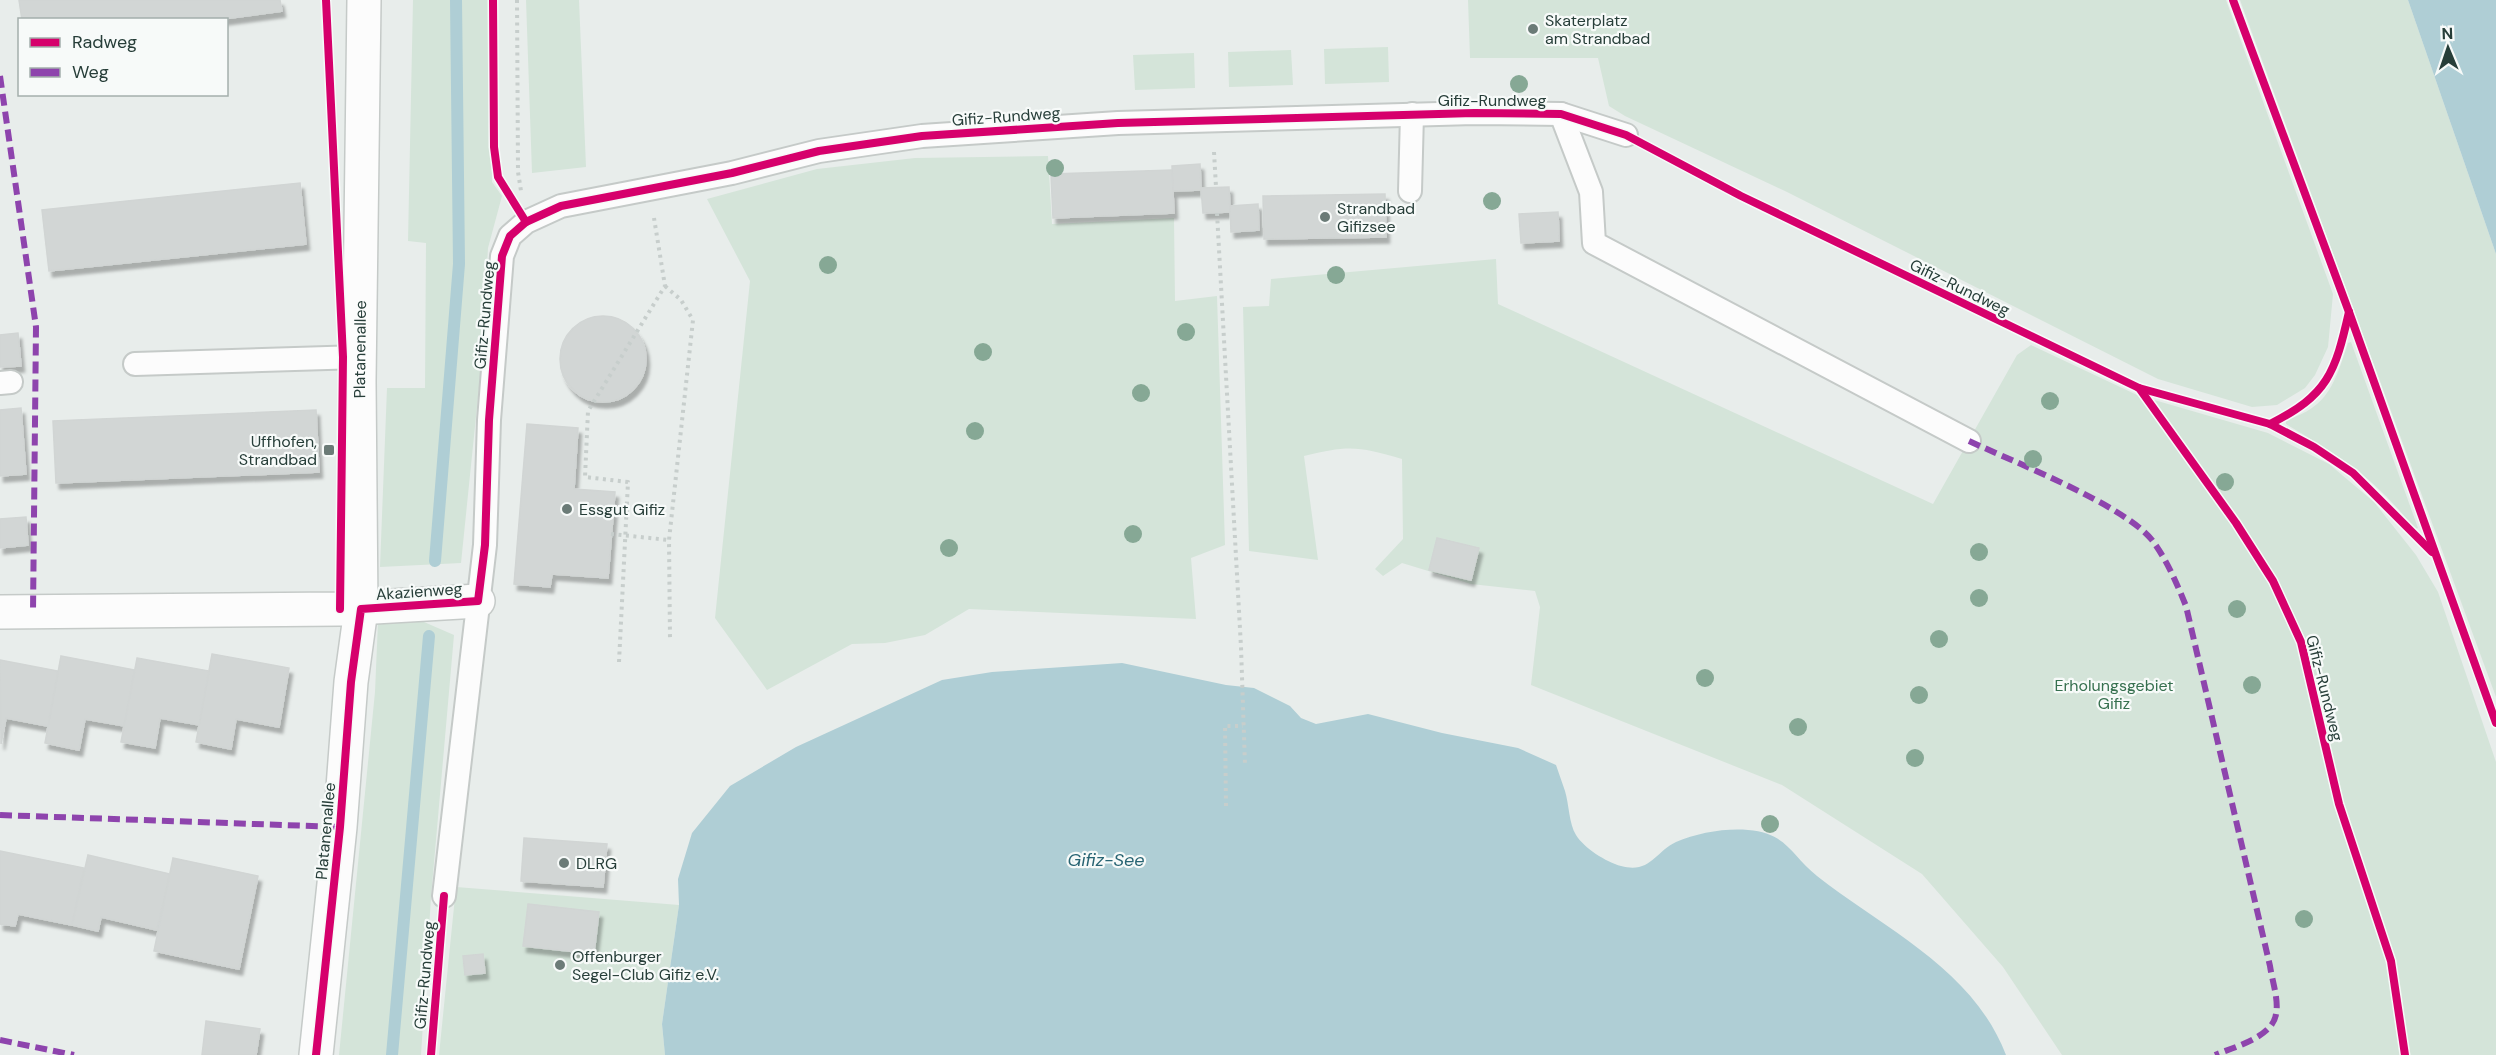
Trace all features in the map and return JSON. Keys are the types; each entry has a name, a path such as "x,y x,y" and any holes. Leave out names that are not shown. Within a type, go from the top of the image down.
{"street":[{"name":"Platanenallee","path":"316,1055 340,827 351,682 361,609 360,357 364,0"},
{"name":"Akazienweg","path":"0,612 361,609 478,601"}],"lane":[{"path":"1410,191 1412,114"},
{"name":"Gifiz-Rundweg","path":"444,896 485,545 489,420 502,256 510,236 526,222 561,206 732,173 819,151 922,136 1118,123 1412,114 1561,114 1626,135"},
{"path":"1561,114 1591,192 1594,243 1969,441"},
{"path":"135,364 360,357"}],"path":[{"path":"517,0 518,172 526,222"},
{"path":"650,187 665,286 681,300 693,320 669,540 670,639"},
{"path":"1217,213 1245,765"},
{"path":"619,662 628,482 585,477 588,411 665,286"},
{"path":"611,534 669,540"},
{"path":"1226,806 1225,726 1243,726"}],"green space":[{"path":"413,0 489,0 492,182 502,196 488,248 481,368 461,563 380,567 387,388 425,388 426,243 408,241"},
{"path":"526,0 579,0 586,167 532,173"},
{"path":"1468,0 2226,0 2333,294 2328,347 2315,375 2305,388 2277,405 2252,407 2158,379 1787,192 1625,116 1609,106 1598,58 1470,58"},
{"path":"2240,0 2408,0 2496,254 2496,697"},
{"path":"1388,47 1389,82 1325,84 1324,49"},
{"path":"1291,50 1293,85 1229,87 1228,52"},
{"path":"1194,53 1195,88 1135,90 1133,55"},
{"path":"1048,156 1052,224 1174,218 1175,301 1217,296 1225,545 1191,558 1196,619 969,609 925,635 885,643 852,644 767,690 715,618 750,281 707,199 817,169 915,158"},
{"name":"Erholungsgebiet Gifiz","path":"1496,259 1498,304 1933,504 2017,355 2031,345 2137,395 2268,433 2329,464 2374,502 2416,555 2438,592 2496,762 2496,1055 2062,1055 2003,967 1922,874 1782,785 1531,685 1540,607 1535,591 1471,584 1402,563 1383,576 1375,569 1403,539 1402,459 1353,448 1304,456 1318,560 1249,551 1243,307 1269,306 1271,279"},
{"path":"2351,342 2418,528 2415,529 2385,495 2356,469 2286,424 2286,420 2300,415 2321,400 2334,381 2348,343"},
{"path":"378,622 424,622 454,635 431,897 421,1055 339,1055 375,692"},
{"name":"Offenburger Segel-Club Gifiz e.V.","path":"456,887 679,905 662,1024 665,1055 439,1055"}],"water":[{"path":"2408,0 2496,0 2496,254"},
{"name":"Gifiz-See","path":"1122,663 1226,685 1254,688 1290,706 1301,718 1316,724 1368,714 1442,733 1518,748 1556,765 1576,835 1596,854 1621,866 1631,868 1646,865 1676,842 1702,834 1748,830 1772,836 1787,846 1817,876 1925,954 1950,975 1972,998 1991,1025 2006,1055 665,1055 662,1024 679,905 678,879 692,833 730,786 796,747 942,680 992,672"}],"building":[{"path":"19,0 280,0 282,11 228,18 22,18"},
{"path":"1200,164 1201,190 1173,191 1172,166"},
{"path":"1172,170 1174,213 1053,218 1051,174"},
{"path":"300,183 306,244 49,271 42,210"},
{"path":"1229,187 1230,212 1203,213 1201,188"},
{"name":"Strandbad Gifizsee","path":"1385,194 1386,237 1264,239 1263,196"},
{"path":"1258,204 1259,230 1231,232 1230,206"},
{"path":"1558,212 1559,241 1521,243 1519,214"},
{"path":"603,316 627,323 639,335 646,359 639,383 627,395 603,402 579,395 567,383 560,359 567,335 579,323"},
{"path":"18,333 21,366 0,367 0,335"},
{"path":"21,408 26,474 0,476 0,410"},
{"path":"316,410 319,472 56,483 53,421"},
{"name":"Essgut Gifiz","path":"527,424 578,428 574,489 615,492 608,578 552,574 550,587 514,584"},
{"path":"26,517 28,545 0,548 0,519"},
{"path":"1437,538 1479,548 1471,580 1429,570"},
{"path":"212,654 289,668 279,727 236,719 231,749 196,742"},
{"path":"61,656 135,670 124,726 85,719 79,750 45,743"},
{"path":"137,658 209,671 199,725 160,718 155,748 121,742"},
{"path":"0,660 58,671 48,726 6,718 1,744"},
{"name":"DLRG","path":"524,838 607,844 603,887 521,881"},
{"path":"0,851 84,868 72,925 18,914 15,926 0,924"},
{"path":"88,855 170,874 157,930 101,917 98,931 72,925"},
{"path":"173,858 258,876 239,969 154,951"},
{"name":"Offenburger Segel-Club Gifiz e.V.","path":"528,904 599,912 594,954 523,946"},
{"path":"483,954 485,973 465,975 463,956"},
{"path":"206,1021 260,1029 256,1055 202,1055"}],"waterway":[{"path":"435,561 459,264 456,0"},
{"path":"392,1055 429,636"}],"marked path":[{"path":"0,76 36,327 33,612"},
{"path":"1969,441 2067,485 2118,513 2138,527 2152,540 2162,556 2186,606 2277,1003 2276,1014 2268,1029 2242,1045 2215,1055"},
{"path":"0,815 340,827"},
{"path":"0,1040 74,1055"}],"cycle path":[{"path":"326,0 343,357 340,609"},
{"path":"493,0 494,147 498,177 526,222"},
{"path":"2233,0 2349,312 2496,723"},
{"path":"316,1055 340,827 351,682 361,609 478,601 485,545 489,420 502,256 510,236 526,222 561,206 732,173 819,151 922,136 1118,123 1474,113 1561,114 1626,135 1741,196 2139,388 2236,523 2273,581 2301,642 2339,804 2391,961 2405,1055"},
{"path":"2270,424 2305,403 2326,380 2339,351 2349,312"},
{"path":"2139,388 2270,424 2314,447 2353,473 2432,552"},
{"path":"431,1055 444,896"}],"place":[{"name":"Skaterplatz am Strandbad","path":"1533,29"},
{"name":"Strandbad Gifizsee","path":"1325,217"},
{"name":"Uffhofen, Strandbad","path":"329,450"},
{"name":"Essgut Gifiz","path":"567,509"},
{"name":"DLRG","path":"564,863"},
{"name":"Offenburger Segel-Club Gifiz e.V.","path":"560,965"}]}
